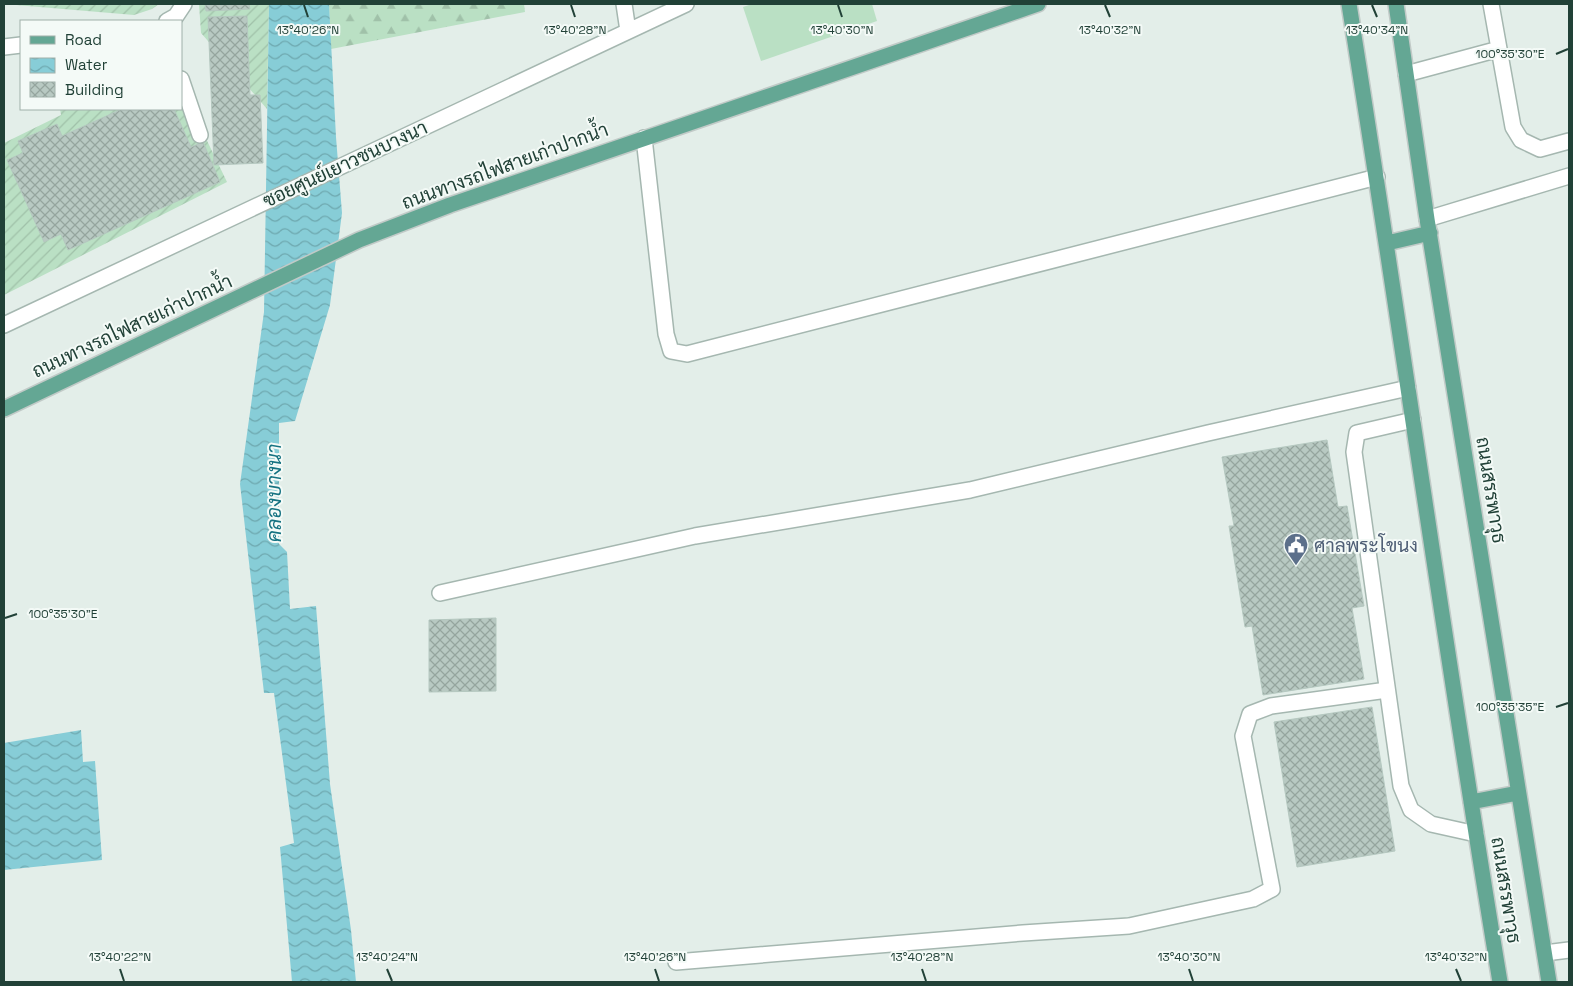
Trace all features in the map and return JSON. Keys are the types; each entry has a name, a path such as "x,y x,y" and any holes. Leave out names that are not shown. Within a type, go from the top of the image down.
{"main road":[{"name":"ถนนทางรถไฟสายเก่าปากน้ำ","path":"4,409 359,240 450,205 1038,4"},
{"name":"ถนนสรรพาวุธ","path":"1349,4 1500,982"},
{"name":"ถนนสรรพาวุธ","path":"1396,4 1428,226 1549,982"},
{"path":"1387,243 1428,226"},
{"path":"1472,802 1518,793"}],"street":[{"path":"169,20 176,16 184,4"},
{"path":"624,4 628,31"},
{"name":"ซอยศูนย์เยาวชนบางนา","path":"4,325 686,4"},
{"path":"1491,4 1512,127 1521,140 1540,149 1569,141"},
{"path":"4,47 20,45"},
{"path":"1406,74 1499,49"},
{"path":"182,82 200,135"},
{"path":"644,138 666,334 671,351 687,354 1377,177"},
{"path":"1428,226 1569,176"},
{"path":"440,593 689,537 970,490 1208,433 1408,388"},
{"path":"1413,420 1357,433 1354,452 1401,786 1411,810 1432,824 1476,834"},
{"path":"676,962 1129,926 1253,899 1272,889 1243,736 1250,714 1271,706 1388,690"},
{"path":"1545,953 1569,950"}],"green space":[{"path":"4,4 159,4 152,9 134,15"},
{"path":"199,4 269,4 267,109 201,33"},
{"path":"329,4 524,4 525,12 331,49"},
{"path":"752,4 872,4 877,21 761,61 743,7"},
{"path":"182,89 227,182 4,295 4,143 61,115 60,110 182,110"}],"water":[{"name":"คลองบางนา","path":"269,4 329,4 342,213 330,305 295,421 279,423 279,544 287,552 290,609 316,606 330,784 351,930 356,982 292,982 280,847 294,843 274,693 264,693 240,484 264,312"},
{"path":"81,730 83,762 95,761 102,860 4,870 4,743"}],"building":[{"path":"205,4 249,4 250,9 206,11"},
{"path":"247,16 250,95 260,95 263,163 214,165 208,17"},
{"path":"120,110 174,110 191,147 203,142 220,182 68,250 61,234 44,242 7,160 23,153 18,141 57,124 62,136"},
{"name":"ศาลพระโขนง","path":"1327,440 1338,507 1347,506 1364,606 1352,608 1364,679 1263,695 1252,626 1245,627 1229,526 1234,526 1222,457"},
{"path":"496,618 496,691 429,692 429,620"},
{"path":"1372,707 1395,851 1297,867 1274,722"}],"place":[{"name":"ศาลพระโขนง","path":"1296,566"}]}
